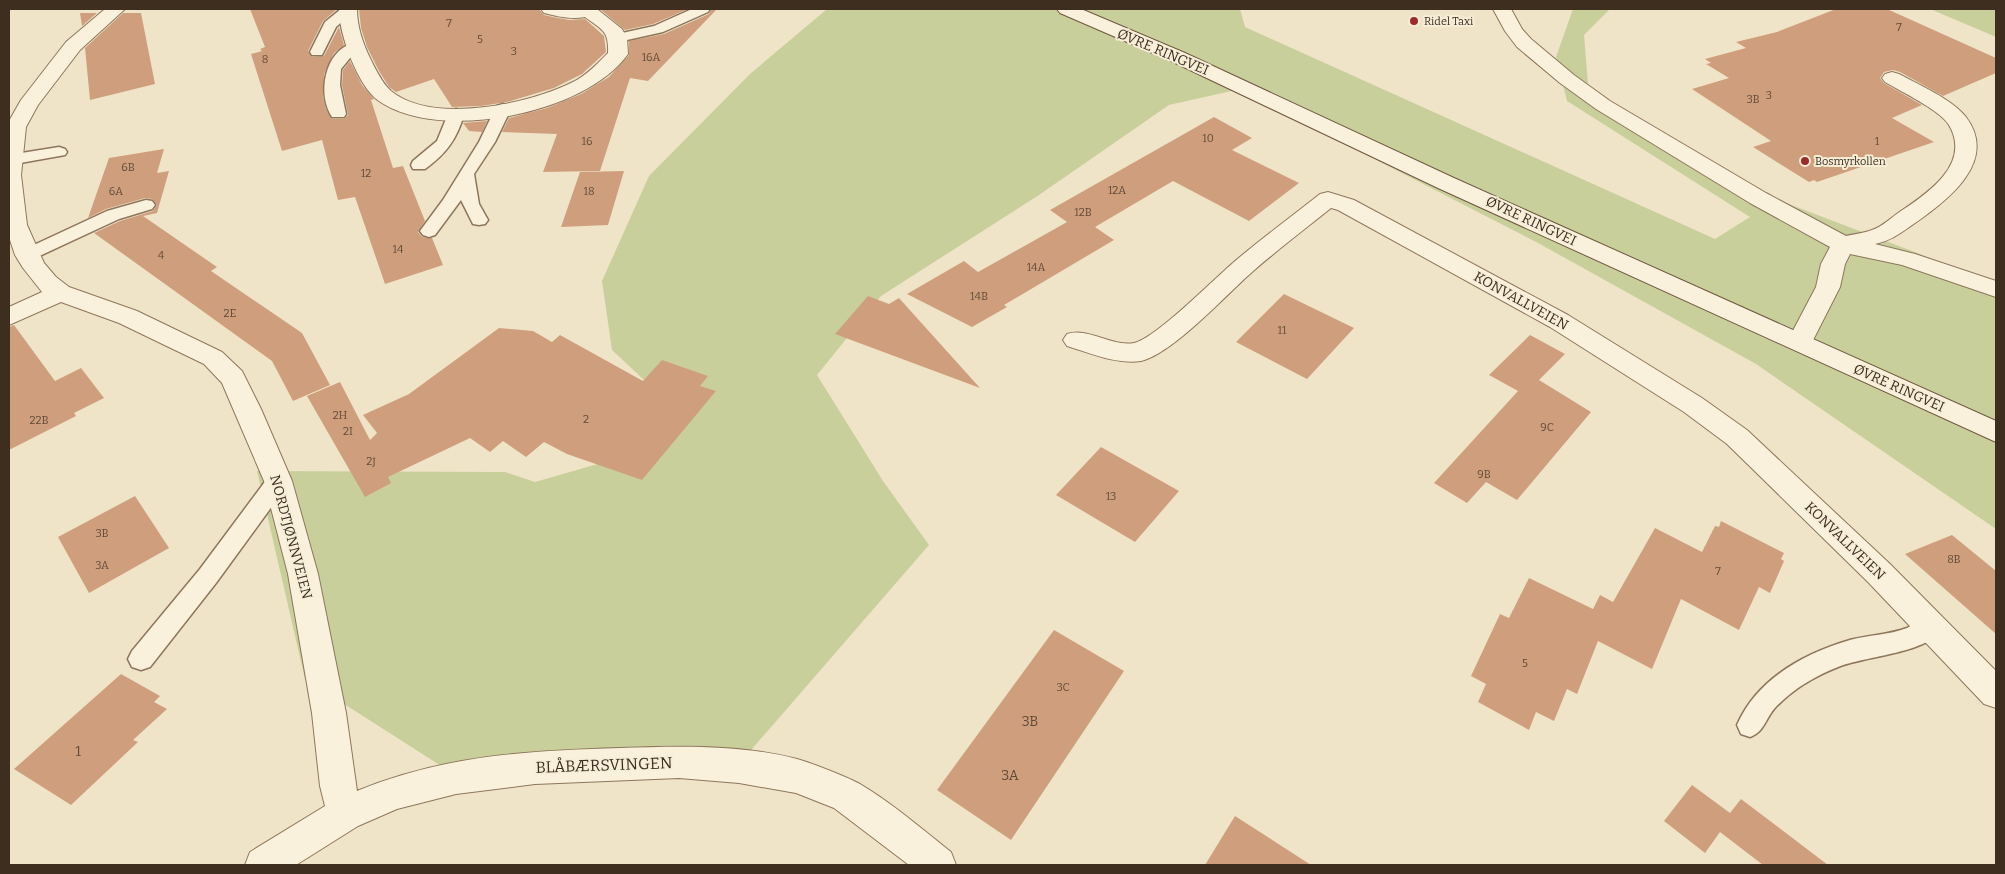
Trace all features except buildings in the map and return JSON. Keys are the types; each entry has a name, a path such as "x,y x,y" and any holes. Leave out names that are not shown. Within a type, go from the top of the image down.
{"street":[{"name":"NORDTJØNNVEIEN","path":"116,9 73,46 28,104 16,127 10,160 16,224 27,255 47,283 60,293 128,316 213,358 233,378 278,482 303,574 328,713 338,786 345,814"},
{"path":"348,10 349,29 354,47 373,82 386,96 408,109 442,114 479,114 552,98 581,85 604,69 618,54 618,38 613,29 589,10 578,12 550,9"},
{"name":"ØVRE RINGVEI","path":"1066,9 1178,57 1446,183 1996,432"},
{"path":"1502,9 1514,31 1524,43 1567,79 1603,105 1758,198 1843,244 1907,258 1996,289"},
{"path":"1843,244 1880,236 1923,207 1942,192 1955,177 1964,160 1966,141 1957,120 1937,104 1892,78"},
{"name":"KONVALLVEIEN","path":"1076,340 1120,352 1140,352 1174,330 1243,267 1328,199 1346,205 1514,295 1693,405 1737,437 1872,566 1996,693"},
{"path":"1800,342 1828,287 1833,264 1843,244"},
{"path":"9,317 60,293"},
{"name":"BLÅBÆRSVINGEN","path":"263,865 345,814 394,794 456,777 535,767 679,762 740,766 797,776 847,796 938,865"}],"lane":[{"path":"618,38 658,29 703,9"},
{"path":"317,52 330,25 348,10"},
{"path":"338,114 330,80 340,57 354,47"},
{"path":"429,231 451,202 466,174 487,142 503,110"},
{"path":"419,165 437,153 446,141 456,114"},
{"path":"10,160 59,152"},
{"path":"466,174 470,204 479,220"},
{"path":"27,255 112,214 146,205"},
{"path":"141,659 208,576 278,482"},
{"path":"1750,725 1764,702 1770,696 1784,684 1817,664 1850,652 1910,638 1931,627"}],"green space":[{"path":"827,9 1240,9 1245,27 1715,239 1750,217 1567,101 1556,57 1573,9 1610,9 1584,35 1589,96 1725,175 1786,203 1996,283 1996,529 1756,364 1538,243 1357,150 1245,88 1169,105 1039,195 881,296 817,375 883,481 929,545 745,757 460,778 305,679 257,471 505,472 535,482 622,457 644,380 612,350 602,281 649,176 750,74"},
{"path":"1930,9 1994,9 1996,10 1996,37"}],"place":[{"name":"Ridel Taxi","path":"1414,21"},
{"name":"Bosmyrkollen","path":"1805,161"}]}
